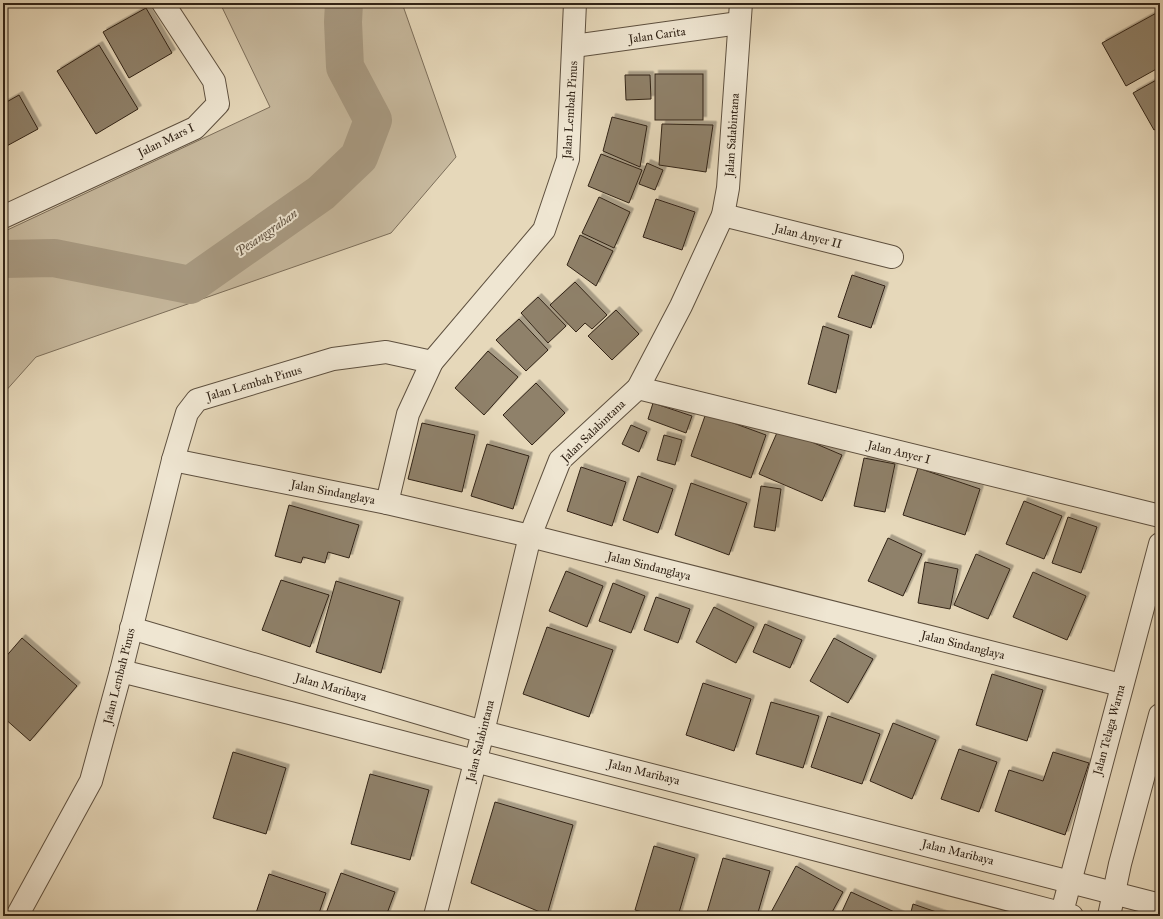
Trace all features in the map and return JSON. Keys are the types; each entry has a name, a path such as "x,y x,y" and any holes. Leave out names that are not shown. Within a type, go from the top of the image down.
{"street":[{"name":"Jalan Mars I","path":"3,217 195,128 218,104 214,81 163,3"},
{"name":"Jalan Lembah Pinus","path":"17,916 91,781 121,671 173,460 187,414 197,400 333,360 386,352 432,362 544,230 568,159 575,3"},
{"name":"Jalan Carita","path":"574,46 741,8"},
{"name":"Jalan Salabintana","path":"435,916 483,732 530,536 560,460 638,388 681,306 724,215 728,188 741,8"},
{"name":"Jalan Anyer II","path":"724,215 892,257"},
{"path":"386,503 408,414 432,362"},
{"name":"Jalan Anyer I","path":"638,388 1160,516"},
{"name":"Jalan Sindanglaya","path":"173,460 386,503 530,536 1121,686"},
{"name":"Jalan Telaga Warna","path":"1065,915 1069,881 1160,544"},
{"name":"Jalan Maribaya","path":"131,628 483,732 1114,892 1160,905"},
{"path":"121,671 290,713 1065,915"},
{"path":"1109,916 1160,715"}],"shaded area":[{"path":"220,3 402,3 456,157 391,233 36,357 3,394 3,232 270,107"}],"building":[{"path":"146,8 172,53 129,78 103,32"},
{"path":"1160,11 1160,67 1126,86 1102,43"},
{"path":"99,45 138,109 96,134 57,71"},
{"path":"655,74 703,74 703,120 655,120"},
{"path":"625,75 650,75 651,99 626,100"},
{"path":"1160,78 1160,127 1154,130 1133,93"},
{"path":"19,95 38,129 3,148 3,104"},
{"path":"612,117 647,126 640,167 603,151"},
{"path":"662,124 713,125 706,172 659,165"},
{"path":"601,154 642,170 629,203 588,186"},
{"path":"647,163 663,170 655,190 639,184"},
{"path":"599,197 630,212 614,248 582,233"},
{"path":"656,199 695,212 682,250 643,237"},
{"path":"580,235 613,251 596,286 567,265"},
{"path":"852,275 885,286 871,328 838,317"},
{"path":"575,282 607,315 592,329 585,323 576,332 550,305"},
{"path":"538,297 566,326 548,343 521,313"},
{"path":"616,310 639,334 612,360 588,336"},
{"path":"519,319 548,350 526,371 496,340"},
{"path":"823,326 849,335 836,393 808,384"},
{"path":"488,351 518,377 484,415 455,388"},
{"path":"536,383 565,413 532,445 503,415"},
{"path":"653,403 692,416 686,433 648,419"},
{"path":"706,413 766,435 751,478 691,456"},
{"path":"422,423 475,435 462,492 408,479"},
{"path":"631,425 647,432 639,452 622,444"},
{"path":"779,428 842,455 822,501 759,474"},
{"path":"664,435 682,440 675,465 657,460"},
{"path":"487,444 529,456 513,509 471,496"},
{"path":"864,458 895,464 885,512 854,506"},
{"path":"581,467 626,482 612,526 567,511"},
{"path":"918,468 980,489 965,535 903,515"},
{"path":"638,476 673,489 658,533 623,520"},
{"path":"691,483 747,503 729,555 675,535"},
{"path":"761,486 781,489 775,531 754,527"},
{"path":"1024,501 1062,516 1044,559 1006,544"},
{"path":"289,505 359,525 349,558 328,552 325,563 303,557 301,563 275,556"},
{"path":"1068,517 1097,527 1081,573 1052,563"},
{"path":"888,538 922,554 903,596 868,581"},
{"path":"976,554 1010,569 988,619 954,605"},
{"path":"925,562 958,569 950,609 918,603"},
{"path":"566,571 603,586 587,627 549,611"},
{"path":"1033,572 1086,596 1067,640 1013,617"},
{"path":"281,580 329,595 310,647 262,630"},
{"path":"336,581 400,601 381,673 316,652"},
{"path":"613,583 645,596 631,633 599,621"},
{"path":"656,597 690,609 678,643 644,630"},
{"path":"714,607 754,627 736,663 696,642"},
{"path":"765,624 802,640 790,668 753,652"},
{"path":"547,627 613,650 589,717 523,694"},
{"path":"22,638 77,686 30,741 3,717 3,660"},
{"path":"834,638 873,659 848,703 810,681"},
{"path":"992,674 1043,690 1027,741 976,725"},
{"path":"703,683 751,699 734,751 686,735"},
{"path":"771,702 819,716 803,768 756,754"},
{"path":"828,716 880,734 862,784 811,767"},
{"path":"893,723 936,740 912,799 870,781"},
{"path":"959,749 997,762 979,812 941,799"},
{"path":"233,752 286,768 266,834 213,818"},
{"path":"1053,752 1089,763 1065,835 995,811 1009,770 1043,781"},
{"path":"370,774 429,790 410,860 351,844"},
{"path":"495,802 573,825 547,915 471,883"},
{"path":"654,846 695,858 678,916 657,916 635,910"},
{"path":"723,858 770,871 757,916 706,916"},
{"path":"796,866 843,892 830,916 769,916"},
{"path":"341,873 395,892 386,916 325,916"},
{"path":"269,874 326,893 318,916 255,916"},
{"path":"851,892 901,915 901,916 840,916"},
{"path":"913,904 948,916 910,916"}],"waterway":[{"name":"Pesanggrahan","path":"3,259 54,258 190,285 321,193 359,157 373,120 345,67 343,22 344,3"}]}
